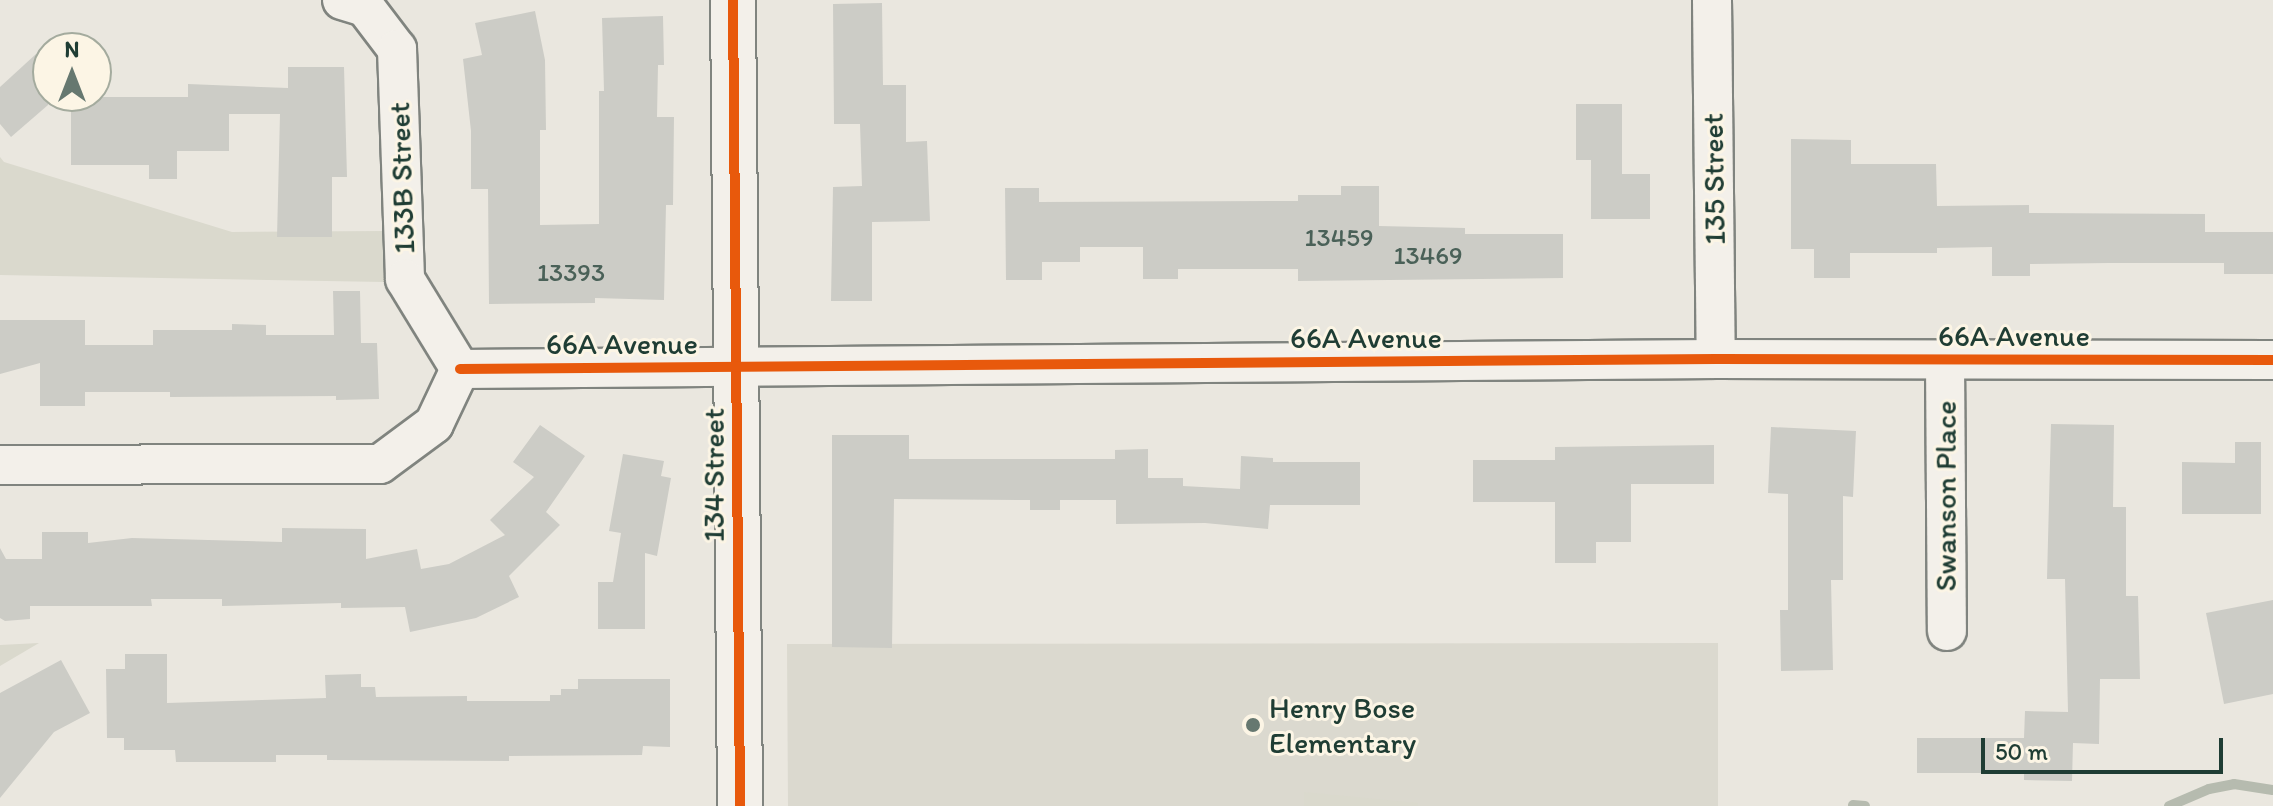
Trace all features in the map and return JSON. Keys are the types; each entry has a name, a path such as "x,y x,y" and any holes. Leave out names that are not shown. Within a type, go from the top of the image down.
{"street":[{"name":"133B Street","path":"342,0 365,7 397,49 405,279 460,369"},
{"name":"134 Street","path":"733,0 740,806"},
{"name":"135 Street","path":"1712,0 1716,359"},
{"name":"66A Avenue","path":"460,369 1716,359 2273,360"},
{"name":"Swanson Place","path":"1945,360 1947,631"},
{"path":"0,465 380,464 434,424 460,369"}],"shaded area":[{"path":"0,157 4,162 232,232 385,231 384,282 0,275"},
{"path":"39,643 0,666 0,645"},
{"name":"Henry Bose Elementary","path":"1718,643 1718,806 788,806 787,644"},
{"path":"1304,792 1418,803 1418,806 1304,806"}],"building":[{"path":"882,3 883,85 906,85 906,142 927,141 930,221 872,222 872,301 831,301 833,187 862,186 860,124 834,124 833,4"},
{"path":"535,11 545,60 546,130 540,130 540,225 599,224 599,91 604,91 602,18 663,16 664,65 658,65 657,117 674,117 673,205 666,205 664,300 595,298 595,303 489,304 488,189 471,189 471,131 463,59 482,55 475,23"},
{"path":"32,58 32,112 40,112 11,137 0,124 0,87"},
{"path":"288,67 344,67 347,177 332,177 332,237 277,237 280,114 229,114 229,151 177,151 177,179 149,179 149,165 71,165 71,112 112,112 112,97 188,97 188,84 288,88"},
{"path":"1576,104 1622,104 1622,174 1650,174 1650,219 1591,219 1591,160 1576,160"},
{"path":"1791,139 1851,140 1851,164 1936,164 1937,206 2029,205 2029,213 2205,214 2205,232 2273,232 2273,274 2224,274 2224,263 2109,263 2030,264 2030,276 1992,276 1992,247 1937,248 1937,253 1850,253 1850,278 1814,278 1814,249 1791,249"},
{"path":"1341,186 1379,186 1379,226 1465,228 1465,234 1563,234 1563,278 1298,281 1298,269 1178,269 1178,279 1143,279 1143,247 1080,247 1080,262 1042,262 1042,280 1006,280 1005,188 1039,188 1039,202 1298,201 1298,195 1341,195"},
{"path":"333,291 360,291 361,343 377,343 379,399 336,400 336,396 170,397 170,392 85,392 85,406 40,406 40,363 0,374 0,320 85,320 85,345 153,345 153,330 232,330 232,324 266,325 266,335 334,335"},
{"path":"2051,424 2114,425 2113,507 2126,507 2126,596 2138,596 2140,679 2100,679 2099,744 2073,743 2072,781 2024,780 2024,773 1917,773 1917,738 2024,738 2025,711 2068,712 2065,579 2047,579"},
{"path":"540,425 585,456 546,512 560,525 509,576 519,597 476,618 410,632 405,607 341,608 341,603 222,606 222,599 151,599 152,606 30,606 30,619 5,621 0,618 0,548 6,559 42,559 42,532 88,532 88,543 132,538 282,542 282,528 366,529 366,559 417,549 421,569 449,564 505,535 490,520 534,477 513,462"},
{"path":"1771,427 1856,431 1853,497 1843,496 1843,580 1831,580 1833,670 1781,671 1780,610 1788,610 1788,494 1768,493"},
{"path":"832,435 909,435 909,459 1115,459 1115,450 1148,449 1148,478 1183,478 1183,486 1240,489 1241,456 1273,458 1273,462 1360,462 1360,505 1270,505 1268,529 1205,523 1116,524 1116,500 1060,500 1060,510 1030,510 1030,500 894,499 892,648 832,647"},
{"path":"2235,442 2261,442 2261,514 2182,514 2182,462 2235,463"},
{"path":"1714,445 1714,484 1631,484 1631,542 1596,542 1596,563 1555,563 1555,502 1473,502 1473,460 1555,460 1555,447"},
{"path":"623,454 664,461 661,476 671,478 657,556 645,553 645,629 598,629 598,582 613,582 621,533 609,531"},
{"path":"2273,600 2273,694 2224,704 2206,613"},
{"path":"125,654 167,654 167,703 326,698 325,675 361,674 361,687 375,687 376,697 467,696 467,701 550,701 550,695 561,695 561,689 578,689 578,679 670,679 670,747 643,746 642,755 509,756 509,761 327,760 327,755 276,755 276,762 176,762 175,750 124,750 124,738 107,738 106,669 125,669"},
{"path":"61,660 90,713 54,732 0,798 0,693"}],"waterway":[{"path":"2169,806 2209,789 2234,784 2273,790"},
{"path":"1853,805 1865,806"}],"cycle path":[{"path":"733,0 740,806"},
{"path":"460,369 1716,359 2273,360"}],"place":[{"name":"Henry Bose Elementary","path":"1253,725"}]}
